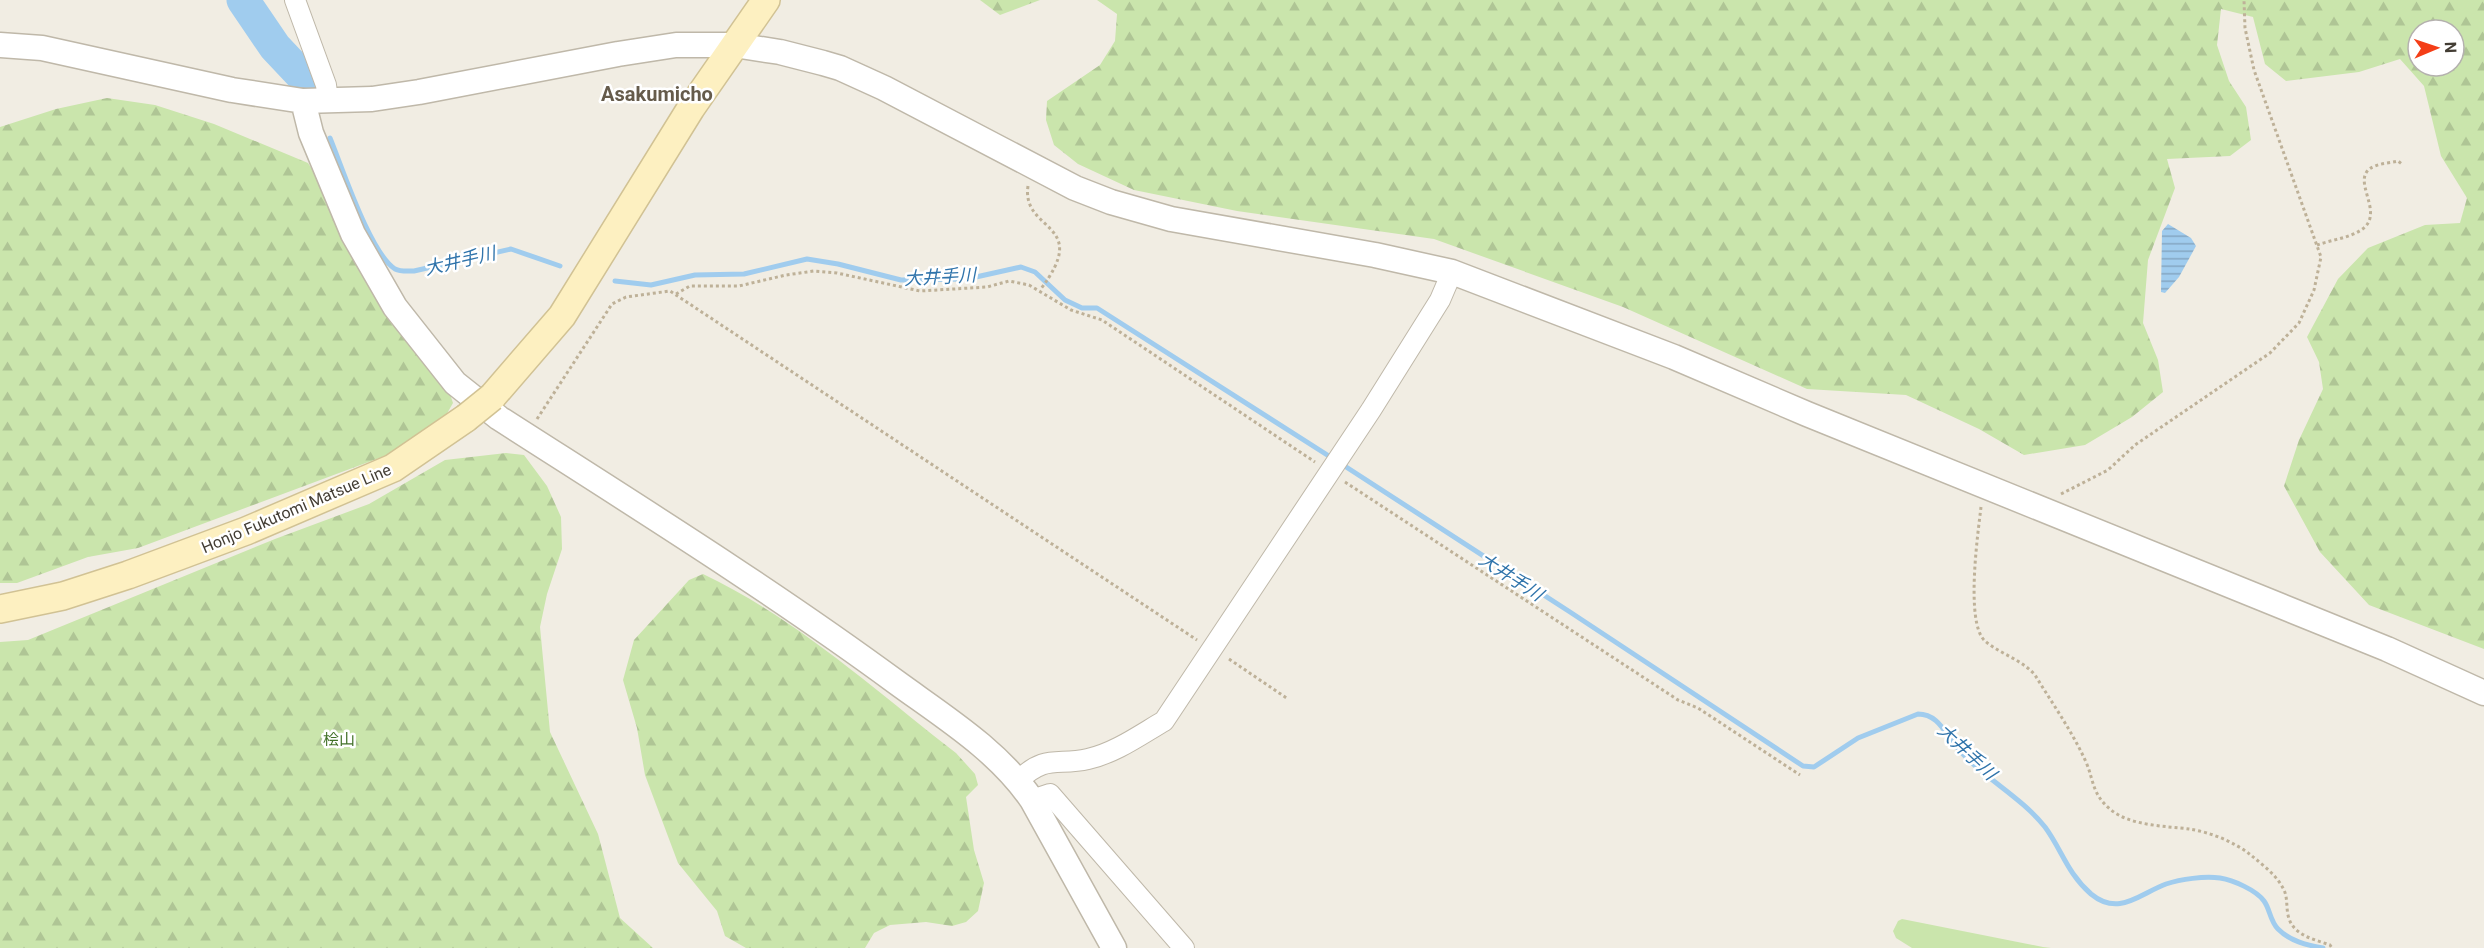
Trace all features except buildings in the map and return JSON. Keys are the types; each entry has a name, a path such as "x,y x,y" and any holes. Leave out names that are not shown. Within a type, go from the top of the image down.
{"main road":[{"name":"Honjo Fukutomi Matsue Line","path":"0,609 63,596 128,575 246,531 356,486 393,468 466,418 492,397 562,316 691,108 766,0"}],"street":[{"path":"295,0 326,85 328,101"},
{"path":"0,45 42,48 232,90 303,100 328,101 372,99 419,92 676,45 734,45 780,52 840,68 884,88 1075,188 1137,211 1375,255 1452,272 1674,357 1806,414 2387,649 2484,693"},
{"path":"303,100 311,133 353,234 395,307 455,383 499,418 812,620 977,742 1026,790 1114,948"},
{"path":"1026,790 1031,769 1053,760 1088,759 1119,747 1164,721 1216,652 1440,300 1452,272"},
{"path":"1026,790 1050,794 1184,948"}],"path":[{"path":"2047,510 2053,498 2108,470 2135,445 2270,353 2299,323 2314,290 2322,257 2254,70 2245,28 2244,0"},
{"path":"2317,245 2362,230 2368,223 2372,209 2363,179 2366,171 2375,165 2398,161 2403,165"},
{"path":"1028,184 1027,196 1035,213 1059,237 1059,258 1040,290"},
{"path":"676,294 690,286 739,286 814,271 837,273 920,291 987,287 1009,281 1040,290 1071,310 1102,320 1333,465 1678,700 1698,708 1800,775"},
{"path":"527,436 612,304 626,297 661,291 676,294 1288,699"},
{"path":"1983,484 1974,572 1980,634 1992,646 2029,668 2035,675 2071,734 2086,763 2092,787 2099,798 2112,811 2122,816 2163,828 2205,832 2248,853 2268,869 2283,888 2292,927 2300,933 2338,948"}],"green space":[{"path":"980,0 1040,0 1000,15"},
{"path":"1097,0 2484,0 2484,649 2369,605 2320,552 2284,486 2299,440 2323,389 2319,362 2307,337 2338,279 2368,248 2425,225 2460,223 2467,198 2441,156 2424,86 2417,78 2466,78 2466,18 2406,18 2406,66 2400,59 2359,72 2286,81 2265,64 2253,17 2221,9 2217,45 2229,81 2246,107 2251,140 2230,156 2167,159 2175,188 2148,260 2143,323 2158,360 2163,392 2132,417 2085,445 2024,455 1979,429 1906,395 1807,389 1623,307 1434,239 1237,211 1134,190 1078,164 1054,145 1046,120 1047,101 1100,65 1115,41 1117,14"},
{"path":"107,98 155,105 214,124 308,163 332,200 355,262 386,307 446,382 453,403 445,417 398,451 138,548 88,557 17,583 0,583 0,127 56,109"},
{"name":"桧山","path":"506,453 524,455 547,486 561,517 562,549 547,594 540,627 550,732 598,834 620,918 653,948 0,948 0,642 28,640 275,539 369,504 445,460"},
{"path":"703,574 803,633 956,753 975,774 978,785 966,797 974,850 984,883 978,911 966,922 952,926 926,922 890,925 874,933 865,948 746,948 725,936 717,911 678,863 645,775 637,728 623,680 634,640 689,580"},
{"path":"1902,919 2051,948 1912,948 1896,938 1893,931 1898,921"}],"water":[{"path":"2168,224 2191,238 2196,246 2179,277 2165,293 2161,292 2162,231"}],"waterway":[{"name":"大井手川","path":"243,0 275,47 308,82"},
{"name":"大井手川","path":"330,138 367,228 376,246 395,269 414,271 511,249 560,266"},
{"name":"大井手川","path":"615,281 651,285 695,275 744,274 807,259 838,264 901,280 967,279 1021,267 1035,272 1065,300 1082,308 1097,308 1332,458"},
{"name":"大井手川","path":"1340,463 1803,766 1814,767 1858,738 1918,714 1930,717 1938,723 1973,764 2035,815 2051,836 2076,878 2101,901 2120,904 2166,884 2185,879 2207,877 2225,879 2256,893 2266,904 2275,926 2288,937 2323,948"}],"district":[{"name":"Asakumicho","path":"657,94"}]}
